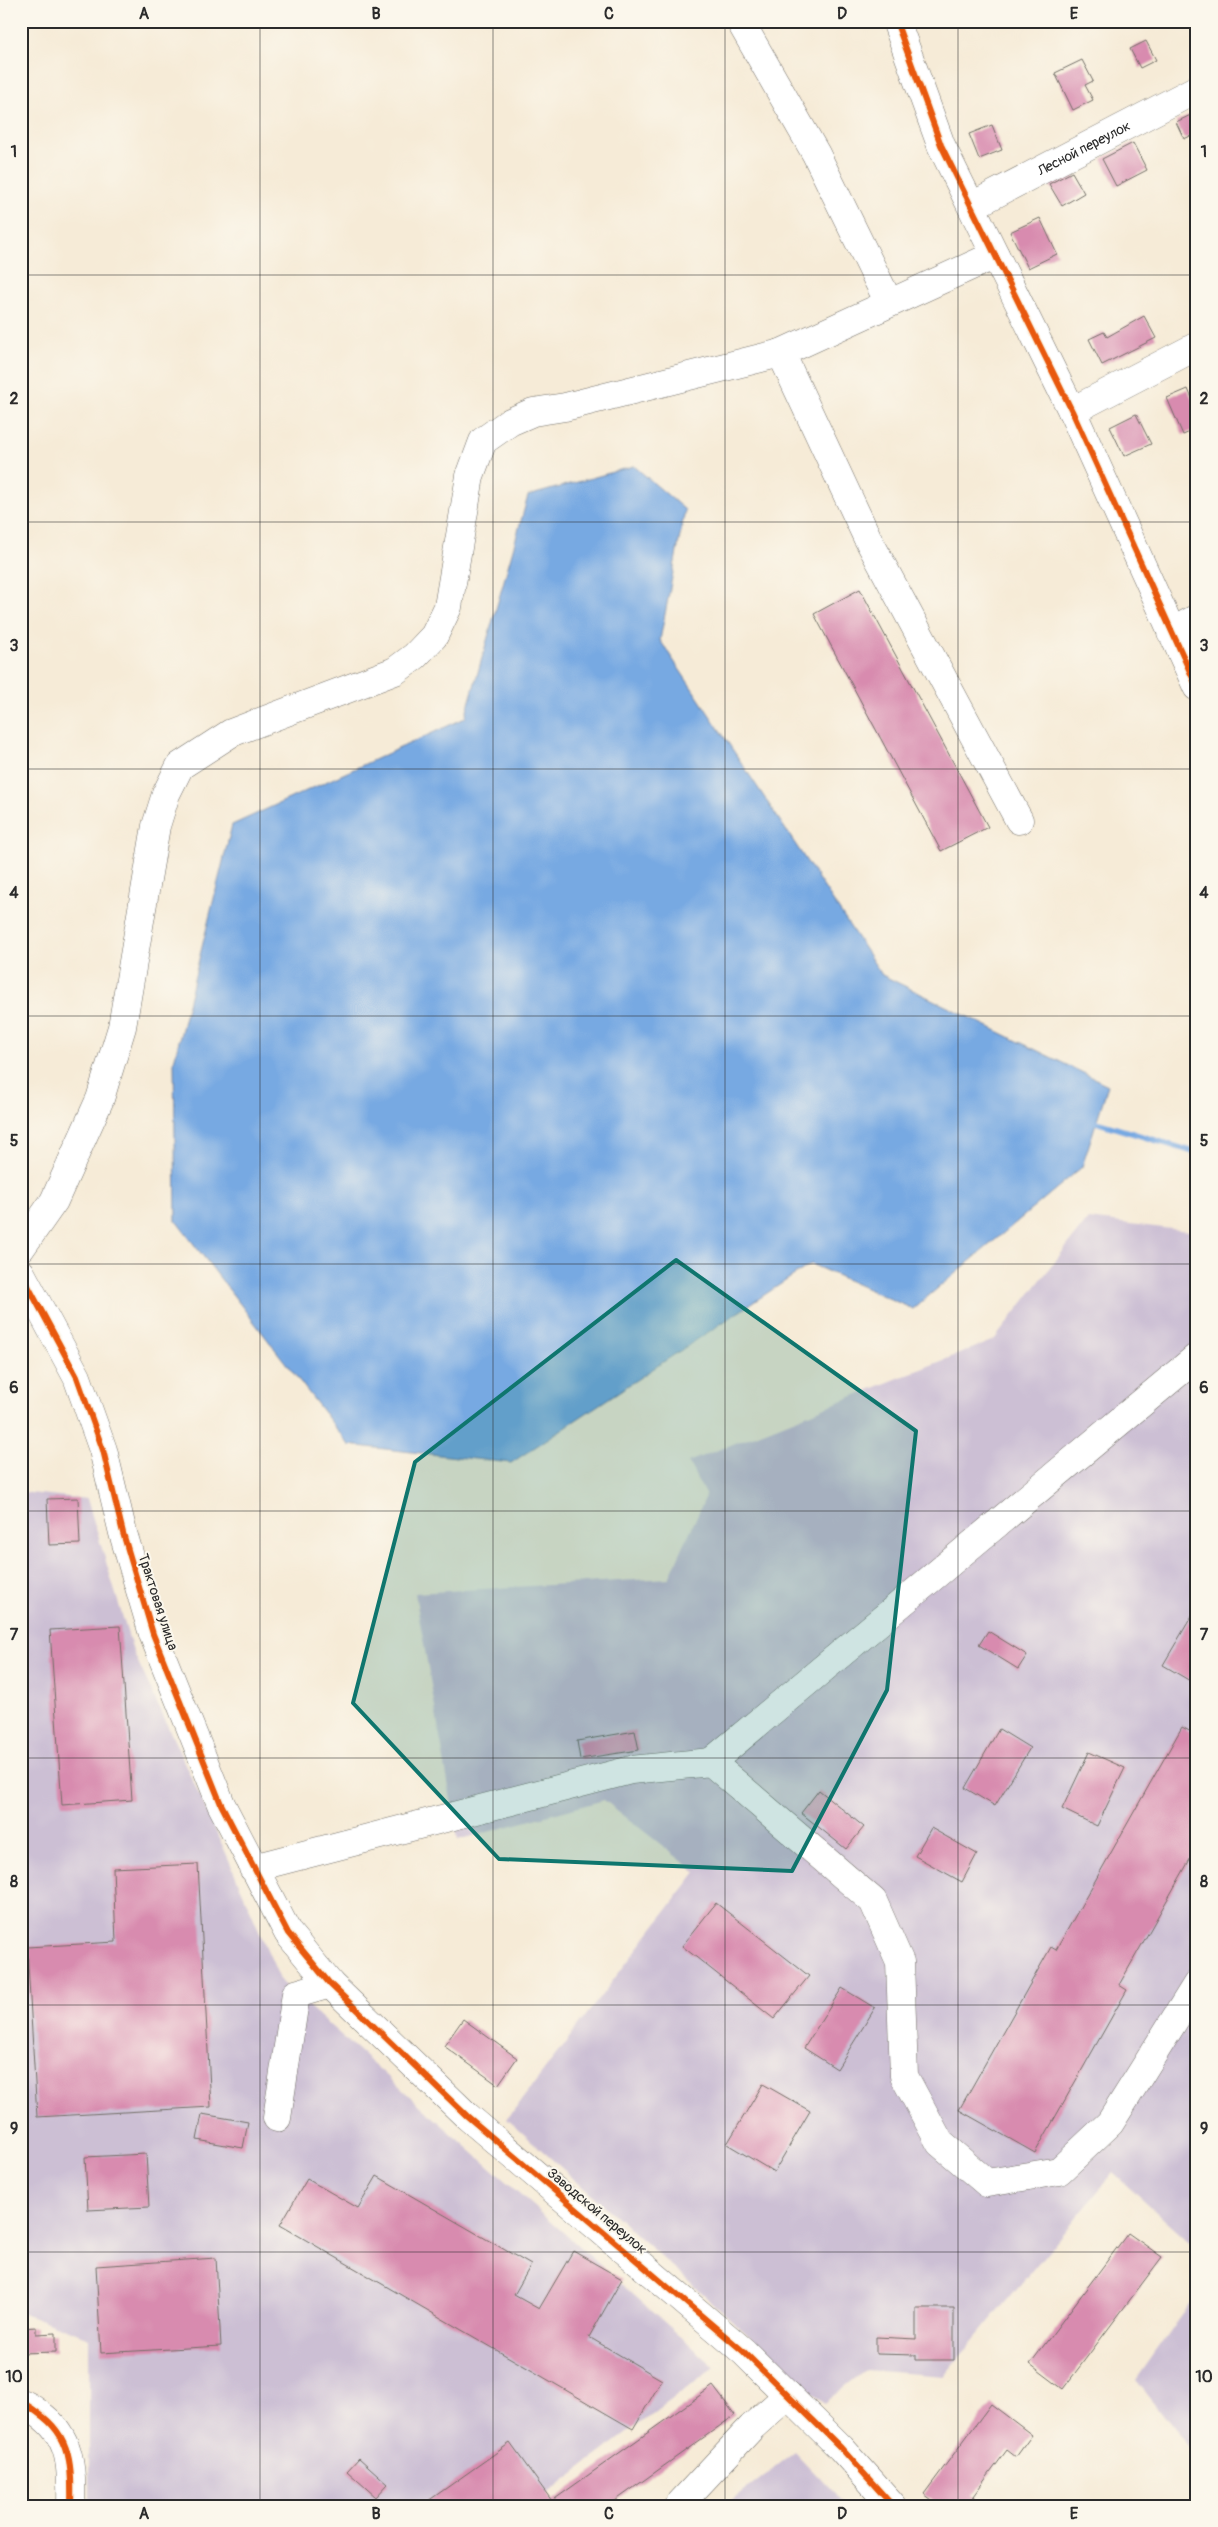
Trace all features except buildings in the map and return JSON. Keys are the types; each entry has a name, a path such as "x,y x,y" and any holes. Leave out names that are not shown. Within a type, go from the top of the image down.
{"street":[{"path":"740,21 816,154 889,303"},
{"path":"896,21 941,145 1072,411 1197,687"},
{"name":"Лесной переулок","path":"972,206 1197,89"},
{"path":"21,1248 54,1201 100,1099 122,1027 156,826 166,794 180,766 230,733 395,671 415,656 434,636 448,607 470,476 483,441 510,422 533,412 565,407 781,353 995,254"},
{"path":"1072,411 1197,346"},
{"path":"781,353 867,537 1019,820"},
{"path":"1171,632 1197,618"},
{"name":"Трактовая улица","path":"21,1273 77,1377 103,1450 123,1533 153,1634 221,1804 252,1868 288,1933"},
{"path":"252,1868 631,1770 712,1762 1197,1357"},
{"path":"712,1762 873,1901 900,1962 904,2076 940,2143 987,2183 1059,2171 1110,2123 1197,1984"},
{"name":"Заводской переулок","path":"288,1933 330,1984 467,2116 744,2352 841,2448 892,2506"},
{"path":"277,2118 296,1994 330,1984"},
{"path":"678,2506 752,2427 788,2395"},
{"path":"21,2403 51,2422 69,2452 72,2474 71,2506"}],"highlighted area":[{"path":"676,1260 916,1431 887,1690 792,1871 499,1859 353,1703 415,1462"}],"shaded area":[{"path":"1088,1219 1197,1232 1197,2249 1113,2173 944,2376 866,2370 824,2403 507,2119 696,1872 604,1800 458,1840 415,1593 669,1578 706,1496 688,1462 994,1340"},
{"path":"21,1492 87,1499 133,1651 226,1853 281,1982 715,2367 530,2506 89,2506 89,2338 21,2312"},
{"path":"1197,2293 1197,2457 1136,2380"},
{"path":"795,2452 846,2506 726,2506"}],"water":[{"path":"634,466 685,510 660,640 882,975 1108,1085 1082,1167 913,1309 811,1264 511,1463 349,1445 176,1221 174,1061 232,825 465,718 528,496"}],"waterway":[{"path":"1096,1122 1197,1153"}],"cycle path":[{"path":"896,21 941,145 1072,411 1197,687"},
{"path":"21,1273 77,1377 103,1450 123,1533 153,1634 221,1804 288,1933 330,1984 467,2116 744,2352 841,2448 893,2506"},
{"path":"21,2403 30,2407 49,2422 58,2432 64,2443 70,2466 71,2506"}]}
